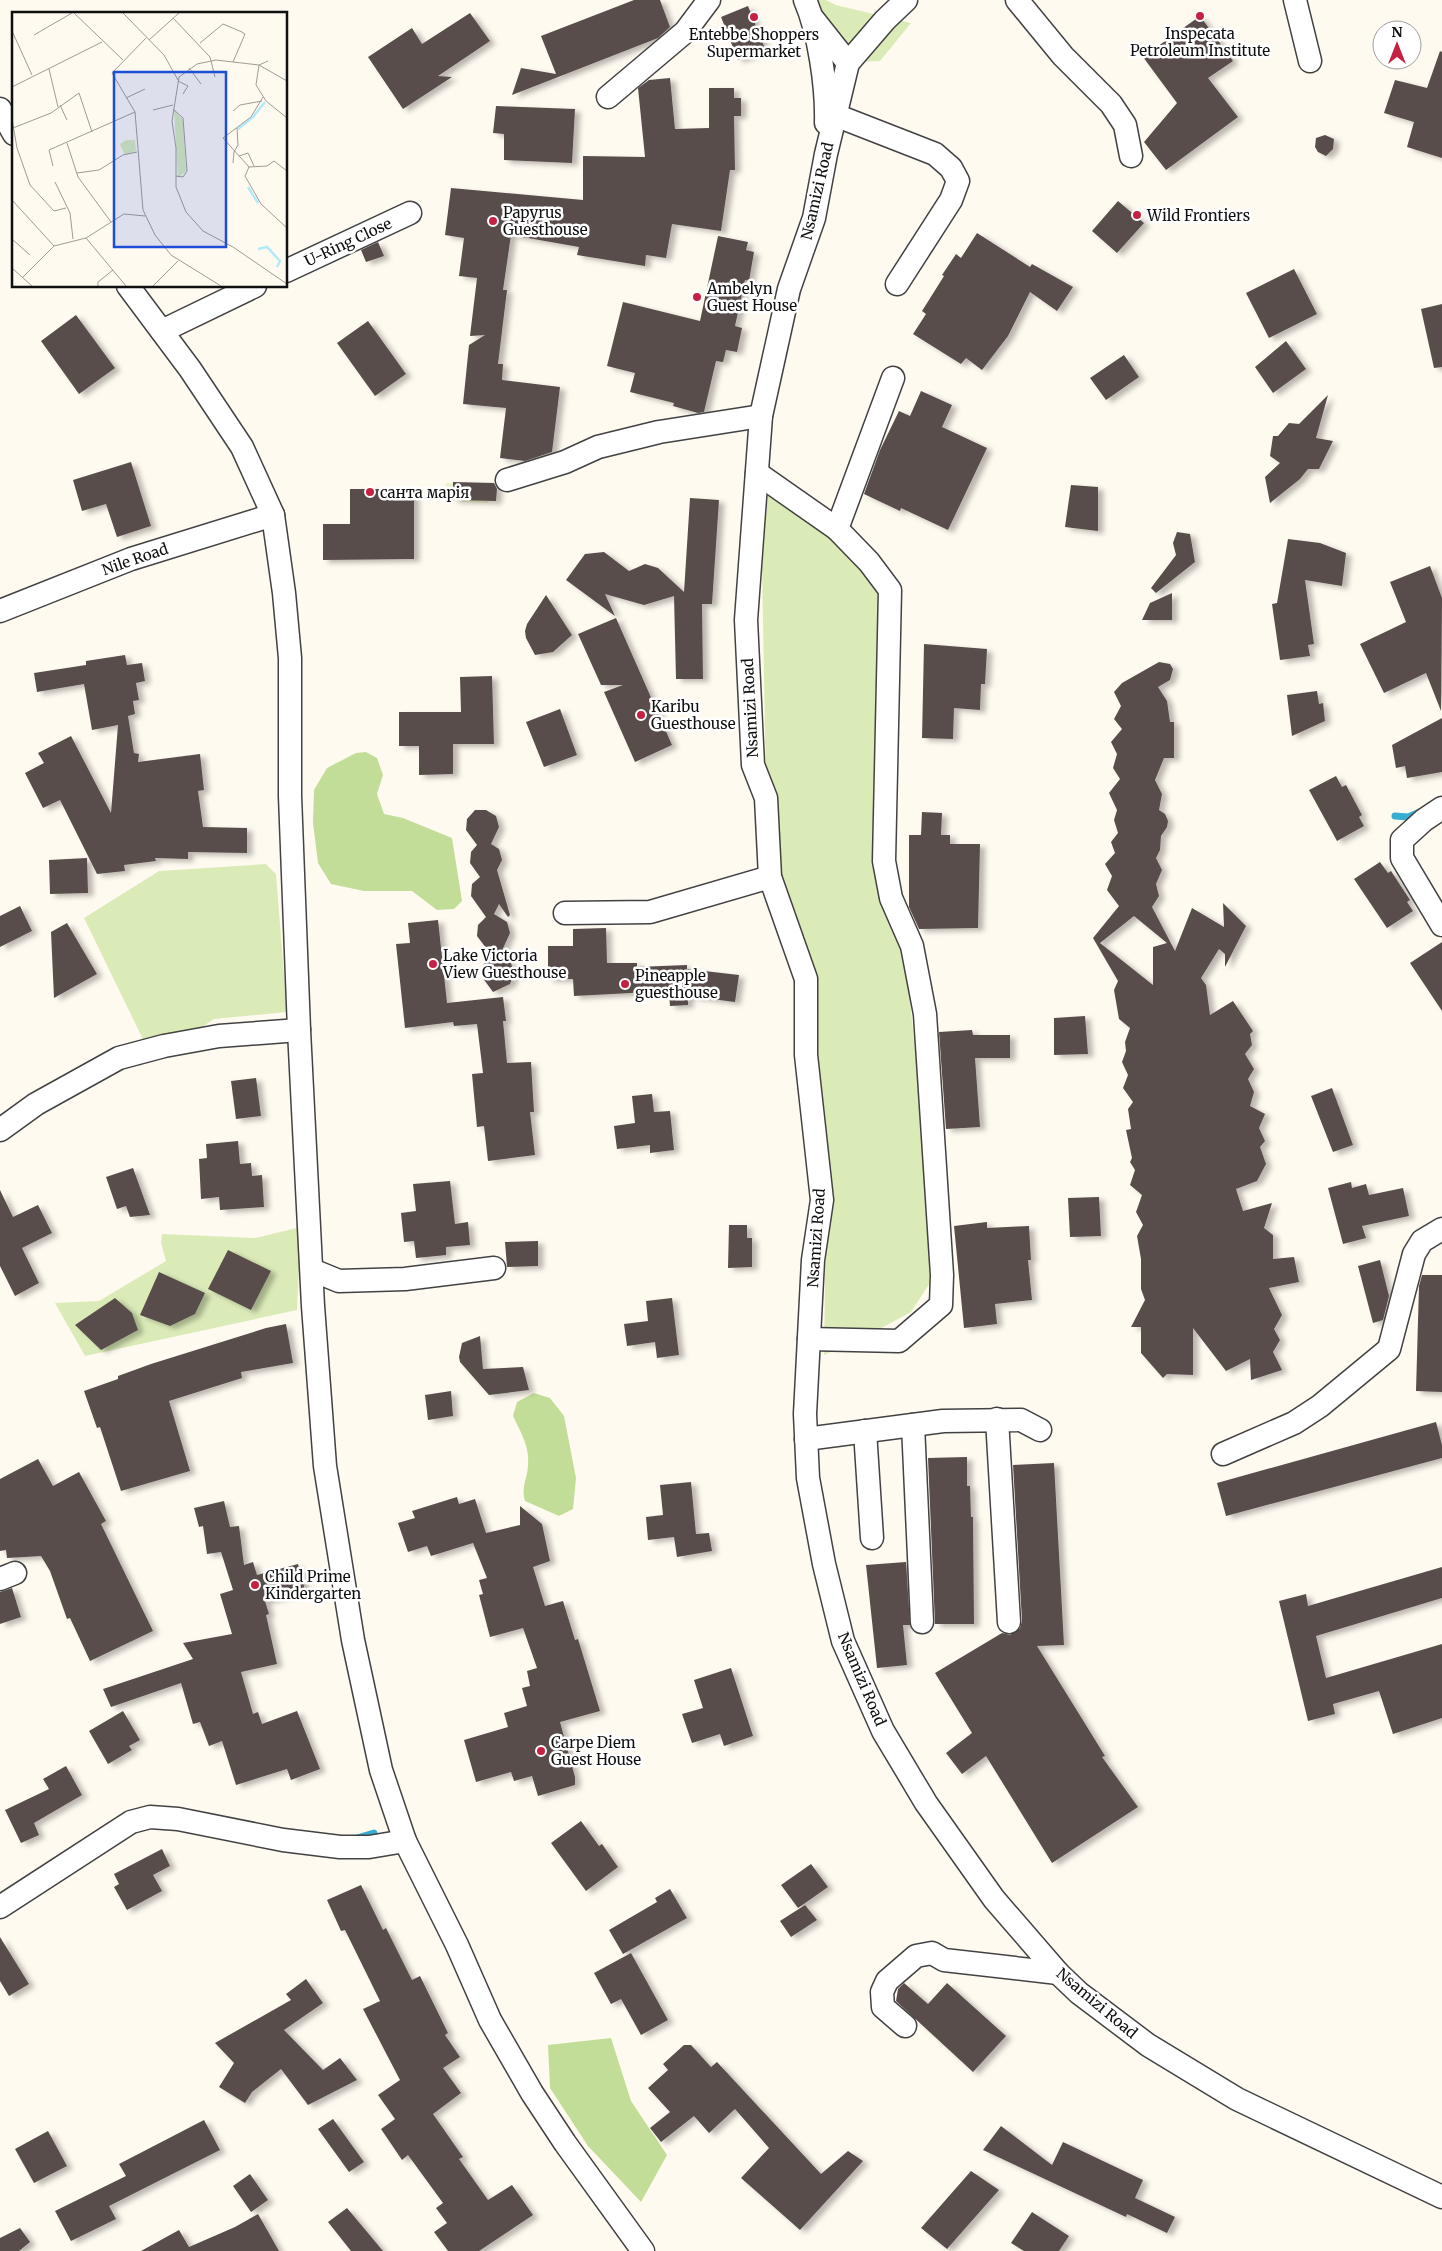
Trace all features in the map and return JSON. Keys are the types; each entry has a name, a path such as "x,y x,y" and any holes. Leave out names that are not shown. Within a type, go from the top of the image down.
{"street":[{"path":"608,97 685,32 709,0"},
{"name":"Nsamizi Road","path":"906,0 885,20 848,63 826,154 814,218 789,289 761,416 746,620 753,765 766,798 770,877 806,980 806,1055 822,1200 813,1260 805,1414 808,1478 824,1564 843,1641 883,1731 926,1803 994,1899 1058,1973 1079,1993 1148,2045 1237,2099 1442,2197"},
{"path":"1017,0 1063,56 1112,104 1125,125 1131,156"},
{"path":"1295,0 1310,61"},
{"path":"809,10 848,63"},
{"path":"809,10 826,107 826,154"},
{"path":"0,109 12,130"},
{"path":"835,114 935,154 951,168 958,181 951,200 897,284"},
{"name":"U-Ring Close","path":"288,270 410,214"},
{"path":"130,288 162,331 242,447 273,515 284,592 290,658 290,796 299,1030 325,1466 353,1640 381,1770 405,1841 490,2020 532,2093 586,2175 642,2251"},
{"path":"162,331 251,288"},
{"path":"837,529 893,378"},
{"path":"507,480 565,462 598,447 659,432 761,416"},
{"path":"757,473 837,529 869,562 890,590 884,860 891,898 912,946 925,1014 942,1275 941,1305 899,1341 809,1339"},
{"name":"Nile Road","path":"0,610 131,559 273,515"},
{"path":"1442,808 1424,820 1402,840 1402,858 1442,925"},
{"path":"565,913 650,912 770,877"},
{"path":"0,1130 36,1104 119,1058 164,1046 220,1036 299,1030"},
{"path":"1222,1454 1294,1424 1320,1406 1389,1349 1414,1254 1422,1241 1442,1230"},
{"path":"312,1270 339,1281 405,1279 494,1268"},
{"path":"997,1419 1009,1622"},
{"path":"806,1439 943,1421 1021,1420 1040,1430"},
{"path":"913,1425 922,1622"},
{"path":"865,1431 872,1538"},
{"path":"0,1906 131,1822 150,1817 178,1819 283,1840 340,1847 369,1847 405,1841"},
{"path":"905,2026 883,2007 882,1992 887,1980 916,1956 932,1953 944,1960 1058,1973"}],"green space":[{"path":"811,0 826,0 836,5 911,23 880,61 861,62"},
{"path":"446,483 489,484 488,503 445,501"},
{"path":"783,490 876,552 893,577 890,902 908,980 937,1272 911,1312 854,1343 824,1355 826,1210 766,786 762,569 768,492"},
{"path":"366,752 377,758 383,775 377,794 384,814 403,818 452,838 462,901 454,909 437,910 412,891 364,891 331,884 318,863 313,823 314,790 327,768 356,753"},
{"path":"266,864 276,874 287,1012 214,1019 153,1060 84,918 159,871"},
{"path":"301,1227 297,1310 85,1356 55,1303 99,1301 166,1261 161,1243 162,1234 255,1238"},
{"path":"534,1393 550,1398 564,1416 576,1478 573,1509 559,1516 525,1501 524,1487 528,1466 528,1453 513,1416 517,1402"},
{"path":"611,2038 631,2101 667,2155 641,2202 588,2146 550,2088 548,2045"}],"building":[{"path":"634,0 660,0 670,27 658,38 512,95 521,68 556,74 541,36"},
{"path":"748,6 765,49 738,60 721,17"},
{"path":"470,13 490,41 438,76 452,77 403,109 368,57 412,28 422,44"},
{"path":"1200,16 1233,61 1208,78 1238,117 1166,170 1144,142 1177,103 1143,57"},
{"path":"1440,51 1442,52 1442,158 1407,147 1414,122 1384,113 1395,80 1427,88"},
{"path":"670,78 675,129 709,128 709,88 734,88 734,98 741,98 741,116 734,116 735,170 730,170 721,231 672,224 666,258 646,255 645,266 577,255 579,247 511,235 503,290 507,290 498,364 503,364 502,380 560,387 552,452 525,461 500,458 506,408 463,404 469,345 485,335 470,336 477,278 459,276 464,238 445,235 451,188 583,200 583,156 645,157 638,88 649,80"},
{"path":"496,106 575,109 572,163 504,160 504,134 493,133"},
{"path":"1325,135 1334,139 1333,149 1326,156 1318,152 1315,147 1316,138"},
{"path":"1118,201 1144,223 1117,253 1092,231"},
{"path":"977,233 1030,267 1032,264 1073,287 1057,311 1030,292 1008,336 982,370 966,358 961,364 913,334 926,314 922,311 944,276 942,275 956,254 961,258"},
{"path":"718,236 748,242 746,250 754,252 749,281 745,280 735,326 742,328 737,352 726,350 723,362 716,361 704,412 698,413 673,406 674,403 630,392 635,373 607,366 623,302 700,321"},
{"path":"378,242 384,256 366,262 361,250"},
{"path":"1294,269 1317,314 1269,338 1246,293"},
{"path":"1442,304 1442,367 1434,368 1421,309"},
{"path":"76,315 115,368 79,394 41,341"},
{"path":"368,321 406,374 375,396 337,343"},
{"path":"1286,341 1306,369 1273,393 1255,367"},
{"path":"1124,355 1139,377 1106,400 1090,378"},
{"path":"921,391 952,405 942,427 987,448 948,530 901,508 900,511 864,494 880,450 899,411 910,416"},
{"path":"1328,395 1316,438 1333,441 1319,469 1308,469 1300,479 1270,503 1265,477 1280,463 1270,456 1273,436 1278,436 1289,423 1299,424"},
{"path":"131,462 151,526 117,537 106,504 82,511 73,480"},
{"path":"453,482 494,483 497,489 496,501 453,500"},
{"path":"1071,485 1098,487 1098,531 1065,527"},
{"path":"350,489 414,489 414,559 323,560 323,524 350,524"},
{"path":"690,498 719,500 712,604 702,604 703,679 676,679 674,596 644,605 605,594 615,616 566,580 585,554 604,552 629,571 645,564 658,568 684,592"},
{"path":"1177,532 1190,534 1195,562 1156,593 1151,588 1176,555 1173,543"},
{"path":"1288,539 1320,543 1346,553 1342,586 1305,580 1314,644 1308,645 1310,656 1280,660 1272,604 1277,603"},
{"path":"1430,566 1442,598 1441,711 1426,673 1384,693 1360,644 1406,622 1390,582"},
{"path":"1172,593 1172,620 1142,620 1150,603"},
{"path":"546,595 572,635 553,652 535,655 526,638 525,631 527,624"},
{"path":"616,618 672,745 635,762 604,692 623,685 601,685 578,634"},
{"path":"924,644 987,649 985,684 981,684 980,710 954,708 953,739 922,738"},
{"path":"125,655 127,665 142,663 145,681 136,683 139,700 133,701 135,714 128,716 134,753 139,754 138,762 200,754 204,790 198,791 203,827 247,828 247,853 188,852 188,859 155,858 156,861 124,865 125,871 97,874 60,800 43,808 25,773 44,763 38,753 71,736 111,813 118,725 92,730 84,684 37,692 34,673 86,665 86,661"},
{"path":"1159,662 1170,664 1173,669 1170,680 1158,687 1167,701 1170,722 1174,722 1174,758 1164,758 1155,780 1162,794 1159,810 1165,814 1168,821 1167,827 1161,836 1160,850 1156,858 1162,870 1156,884 1159,896 1152,907 1175,951 1192,908 1224,927 1223,903 1246,926 1225,967 1225,954 1219,949 1201,978 1206,985 1210,1015 1233,1001 1253,1031 1250,1034 1252,1045 1245,1054 1254,1069 1248,1079 1254,1092 1250,1106 1265,1114 1259,1128 1265,1141 1260,1147 1266,1164 1257,1181 1236,1189 1243,1211 1272,1203 1264,1228 1273,1235 1273,1259 1294,1257 1299,1282 1269,1288 1282,1315 1274,1329 1280,1340 1273,1352 1282,1370 1251,1380 1250,1359 1226,1371 1193,1328 1193,1375 1167,1374 1163,1378 1141,1353 1141,1327 1131,1327 1145,1300 1141,1289 1141,1259 1137,1236 1143,1225 1136,1212 1142,1195 1130,1185 1135,1170 1130,1162 1132,1158 1126,1130 1131,1129 1128,1109 1133,1102 1123,1088 1128,1075 1122,1062 1126,1051 1125,1042 1130,1028 1119,1019 1114,990 1118,981 1093,938 1119,906 1107,890 1112,876 1105,864 1115,853 1111,842 1118,833 1114,820 1117,810 1109,793 1120,779 1113,768 1117,754 1111,742 1122,729 1114,719 1121,706 1114,692 1122,683","holes":["1134,916 1167,943 1153,947 1153,985 1100,943"]},
{"path":"492,676 494,744 453,744 453,774 419,775 419,746 399,746 399,712 461,712 460,677"},
{"path":"1317,691 1319,704 1323,703 1325,721 1292,736 1287,695"},
{"path":"560,709 577,755 544,767 526,722"},
{"path":"1442,718 1442,772 1407,778 1405,766 1396,768 1392,745"},
{"path":"1336,776 1342,787 1346,785 1362,815 1359,817 1364,826 1337,841 1309,790"},
{"path":"475,810 486,810 496,816 499,827 491,844 499,849 502,860 497,870 510,915 508,917 499,904 494,914 507,922 510,933 500,955 511,963 514,974 510,984 493,992 482,977 483,965 492,956 477,936 478,925 486,917 471,896 472,884 480,877 470,863 471,852 477,845 466,830 467,819"},
{"path":"922,812 942,813 941,835 950,835 950,844 980,844 978,928 919,929 909,907 909,835 921,835"},
{"path":"87,858 88,893 50,894 49,860"},
{"path":"1380,862 1388,873 1391,871 1410,900 1407,902 1413,911 1387,928 1354,879"},
{"path":"20,906 32,931 0,947 0,916"},
{"path":"438,920 447,1003 503,997 506,1021 503,1021 507,1063 531,1062 534,1112 530,1112 535,1155 488,1161 484,1126 477,1127 472,1074 483,1073 477,1024 454,1026 453,1022 405,1028 396,944 410,943 408,923"},
{"path":"67,923 97,974 54,998 51,932"},
{"path":"606,928 607,963 637,963 637,967 687,965 687,969 739,975 735,1002 688,996 688,1005 670,1006 669,991 574,996 573,979 548,979 548,946 573,946 573,929"},
{"path":"1442,942 1442,1011 1410,963"},
{"path":"1085,1016 1088,1054 1054,1055 1054,1018"},
{"path":"972,1030 973,1035 1010,1035 1010,1058 975,1058 980,1127 946,1129 939,1032"},
{"path":"256,1078 261,1116 236,1119 231,1081"},
{"path":"1332,1088 1353,1145 1333,1152 1311,1096"},
{"path":"652,1094 654,1112 670,1111 674,1150 650,1153 650,1145 617,1149 614,1126 635,1123 632,1096"},
{"path":"238,1141 240,1164 251,1163 252,1176 262,1175 264,1207 220,1210 219,1197 201,1199 199,1159 207,1158 206,1144"},
{"path":"133,1168 150,1215 130,1217 126,1206 117,1209 106,1177"},
{"path":"450,1181 455,1224 468,1222 470,1245 446,1247 446,1255 416,1258 414,1241 404,1242 401,1213 416,1211 413,1184"},
{"path":"1351,1182 1352,1188 1366,1184 1369,1195 1403,1188 1409,1216 1362,1226 1366,1238 1343,1244 1328,1188"},
{"path":"0,1190 13,1217 38,1205 52,1233 22,1248 39,1283 15,1296 0,1266"},
{"path":"1099,1197 1101,1236 1070,1237 1068,1198"},
{"path":"987,1222 987,1228 1029,1226 1031,1260 1028,1260 1032,1300 995,1304 997,1324 964,1328 954,1226"},
{"path":"729,1225 747,1225 747,1238 752,1238 752,1267 728,1268"},
{"path":"538,1241 538,1266 507,1267 505,1242"},
{"path":"228,1250 271,1271 251,1310 208,1289"},
{"path":"1380,1260 1389,1296 1383,1320 1373,1323 1358,1266"},
{"path":"159,1272 205,1293 195,1314 170,1326 140,1315"},
{"path":"1422,1275 1442,1275 1442,1392 1416,1391 1419,1286"},
{"path":"115,1298 132,1313 138,1330 101,1350 75,1325"},
{"path":"672,1298 679,1355 657,1358 655,1342 627,1346 624,1324 648,1321 646,1301"},
{"path":"286,1324 293,1363 241,1372 242,1378 169,1401 190,1471 121,1491 100,1427 97,1428 84,1391 118,1379 118,1376 151,1364 266,1328"},
{"path":"480,1336 483,1369 523,1367 529,1390 489,1395 460,1362 459,1357 462,1343"},
{"path":"451,1391 453,1416 428,1420 425,1395"},
{"path":"1436,1422 1442,1445 1442,1458 1226,1516 1217,1483"},
{"path":"967,1457 967,1486 970,1486 971,1517 973,1517 974,1624 935,1624 928,1458"},
{"path":"38,1459 53,1486 79,1472 106,1521 101,1524 153,1631 90,1661 70,1618 67,1619 50,1571 41,1556 7,1558 6,1550 0,1551 0,1479"},
{"path":"1054,1463 1064,1645 1037,1646 1105,1756 1102,1757 1138,1807 1052,1863 986,1756 962,1774 946,1753 972,1733 935,1673 1002,1633 1010,1635 1020,1628 1022,1621 1013,1465"},
{"path":"691,1482 696,1534 709,1533 712,1551 677,1557 674,1537 648,1540 646,1517 663,1515 660,1485"},
{"path":"457,1497 459,1504 475,1499 486,1533 520,1525 520,1506 542,1524 550,1561 533,1567 545,1606 563,1601 575,1640 578,1639 600,1711 560,1722 575,1777 575,1785 538,1796 532,1776 514,1781 511,1772 476,1782 464,1740 508,1727 504,1713 527,1706 522,1688 530,1686 527,1671 537,1668 523,1628 490,1637 479,1595 483,1594 479,1580 487,1578 473,1543 431,1556 427,1546 408,1552 398,1523 415,1518 412,1511"},
{"path":"224,1501 230,1527 239,1526 244,1565 253,1562 257,1575 298,1564 305,1590 265,1601 269,1614 266,1615 277,1664 241,1672 253,1714 258,1712 262,1724 297,1711 320,1769 291,1780 287,1769 236,1785 222,1741 209,1746 200,1722 193,1724 181,1683 111,1707 103,1689 193,1659 183,1643 232,1634 220,1594 233,1590 221,1552 207,1554 203,1526 199,1527 194,1508"},
{"path":"906,1562 910,1625 903,1625 907,1665 877,1668 866,1565"},
{"path":"1442,1567 1442,1598 1316,1636 1326,1678 1442,1644 1442,1718 1393,1734 1379,1691 1333,1704 1335,1714 1308,1721 1279,1601 1306,1594 1308,1606"},
{"path":"12,1588 21,1617 0,1624 0,1592"},
{"path":"731,1668 753,1736 724,1746 720,1734 692,1743 682,1714 703,1708 694,1680"},
{"path":"123,1711 140,1740 129,1746 132,1750 108,1764 89,1731"},
{"path":"66,1766 82,1795 34,1823 39,1835 21,1843 5,1810 49,1789 43,1779"},
{"path":"581,1821 599,1846 602,1844 618,1867 586,1891 551,1843"},
{"path":"162,1849 170,1866 153,1875 162,1891 127,1910 114,1887 119,1884 114,1874"},
{"path":"811,1864 828,1887 798,1908 781,1885"},
{"path":"361,1885 383,1930 386,1928 412,1980 420,1976 448,2033 445,2035 460,2057 443,2068 461,2093 433,2114 463,2157 459,2159 488,2200 512,2185 533,2215 479,2251 448,2251 434,2232 447,2223 436,2208 443,2203 408,2155 402,2160 381,2129 395,2119 378,2095 400,2080 363,2009 380,2001 345,1930 341,1931 327,1900"},
{"path":"670,1889 687,1918 623,1954 609,1930 657,1902 655,1898"},
{"path":"805,1905 817,1920 791,1937 780,1921"},
{"path":"0,1937 29,1984 9,1996 0,1981"},
{"path":"631,1953 668,2020 641,2035 621,1999 611,2004 594,1973"},
{"path":"306,1979 323,2003 284,2030 323,2070 340,2058 357,2080 308,2105 281,2069 252,2092 245,2103 219,2087 234,2063 215,2043 291,2000 286,1994"},
{"path":"904,1983 928,2004 947,1983 1006,2036 973,2072 896,2001 898,1989"},
{"path":"684,2045 691,2045 711,2067 717,2062 821,2174 848,2151 863,2161 800,2230 741,2178 769,2148 735,2109 709,2133 694,2116 661,2142 650,2128 670,2112 648,2088 668,2070 663,2064"},
{"path":"333,2119 364,2162 349,2172 318,2129"},
{"path":"204,2120 220,2150 109,2206 116,2219 71,2241 55,2211 126,2176 119,2164"},
{"path":"1001,2126 1052,2165 1063,2142 1143,2180 1135,2198 1175,2217 1167,2233 1127,2214 1126,2217 983,2150"},
{"path":"48,2131 67,2166 34,2183 15,2149"},
{"path":"971,2171 999,2190 947,2249 921,2228"},
{"path":"250,2174 268,2200 251,2212 233,2186"},
{"path":"347,2208 383,2251 351,2251 328,2222"},
{"path":"1032,2212 1069,2236 1059,2251 1024,2251 1011,2243"},
{"path":"258,2214 279,2251 141,2251 179,2230 189,2247 235,2227"},
{"path":"20,2228 30,2242 19,2251 0,2251 0,2238"}],"waterway":[{"path":"1395,816 1408,817 1420,812"},
{"path":"357,1838 374,1833"}],"place":[{"name":"Inspecata Petroleum Institute","path":"1200,16"},
{"name":"Entebbe Shoppers Supermarket","path":"754,17"},
{"name":"Wild Frontiers","path":"1137,215"},
{"name":"Papyrus Guesthouse","path":"493,221"},
{"name":"Ambelyn Guest House","path":"697,297"},
{"name":"санта марія","path":"370,492"},
{"name":"Karibu Guesthouse","path":"641,715"},
{"name":"Lake Victoria View Guesthouse","path":"433,964"},
{"name":"Pineapple guesthouse","path":"625,984"},
{"name":"Child Prime Kindergarten","path":"255,1585"},
{"name":"Carpe Diem Guest House","path":"541,1751"}]}
